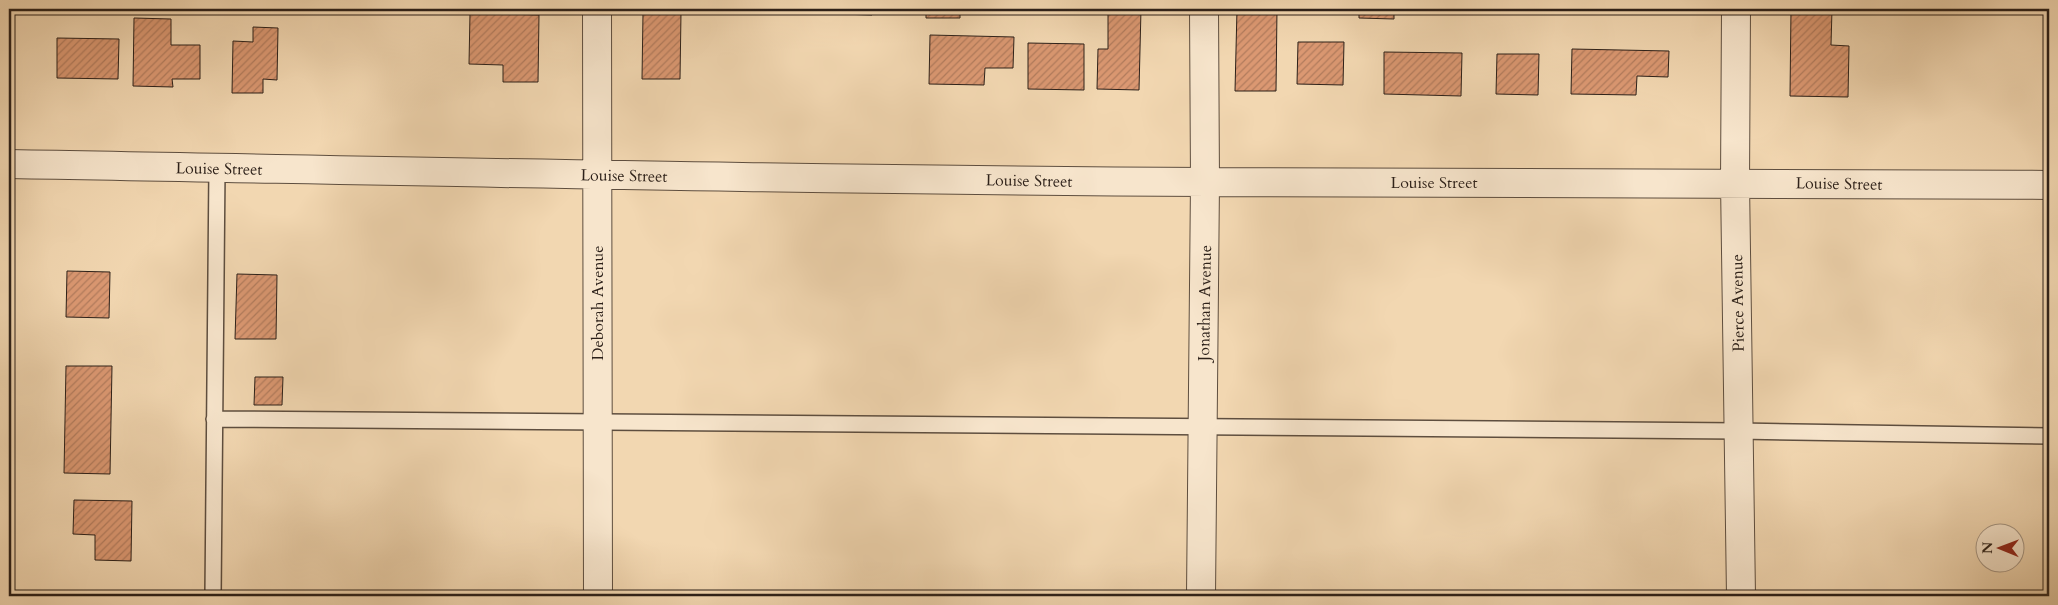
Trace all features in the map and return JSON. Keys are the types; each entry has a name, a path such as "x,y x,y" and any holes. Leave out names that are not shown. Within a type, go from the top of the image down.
{"street":[{"name":"Deborah Avenue","path":"597,9 598,596"},
{"name":"Jonathan Avenue","path":"1201,596 1206,182 1204,9"},
{"name":"Pierce Avenue","path":"1736,9 1735,182 1741,596"},
{"name":"Louise Street","path":"9,164 1206,182 1735,182 2049,185"}],"lane":[{"path":"213,596 216,168"},
{"path":"214,419 1738,431 2049,436"}],"building":[{"path":"838,9 872,9 872,15 838,14"},
{"path":"926,9 960,9 960,18 926,18"},
{"path":"1108,9 1141,9 1139,90 1097,89 1098,49 1108,49"},
{"path":"1237,9 1277,9 1276,91 1235,91"},
{"path":"1359,9 1394,9 1394,19 1359,18"},
{"path":"1791,9 1832,9 1831,45 1849,46 1848,97 1790,96"},
{"path":"470,13 539,15 538,82 503,82 503,65 469,64"},
{"path":"643,13 681,13 680,79 642,79"},
{"path":"134,18 171,19 171,45 200,45 200,79 172,79 173,87 133,86"},
{"path":"253,27 278,28 277,80 263,79 263,93 232,93 233,41 253,42"},
{"path":"930,35 1014,37 1013,68 985,68 984,85 929,84"},
{"path":"57,38 119,39 118,79 57,78"},
{"path":"1298,42 1344,42 1343,85 1297,84"},
{"path":"1028,43 1084,44 1084,90 1028,89"},
{"path":"1572,49 1669,51 1668,77 1637,76 1636,95 1571,94"},
{"path":"1384,52 1462,53 1461,96 1384,94"},
{"path":"1497,54 1539,54 1538,95 1496,94"},
{"path":"67,271 110,272 109,318 66,317"},
{"path":"237,274 277,275 276,339 235,339"},
{"path":"66,366 112,366 110,474 64,473"},
{"path":"255,377 283,377 282,405 254,405"},
{"path":"74,500 132,501 131,561 95,560 95,535 73,534"}]}
